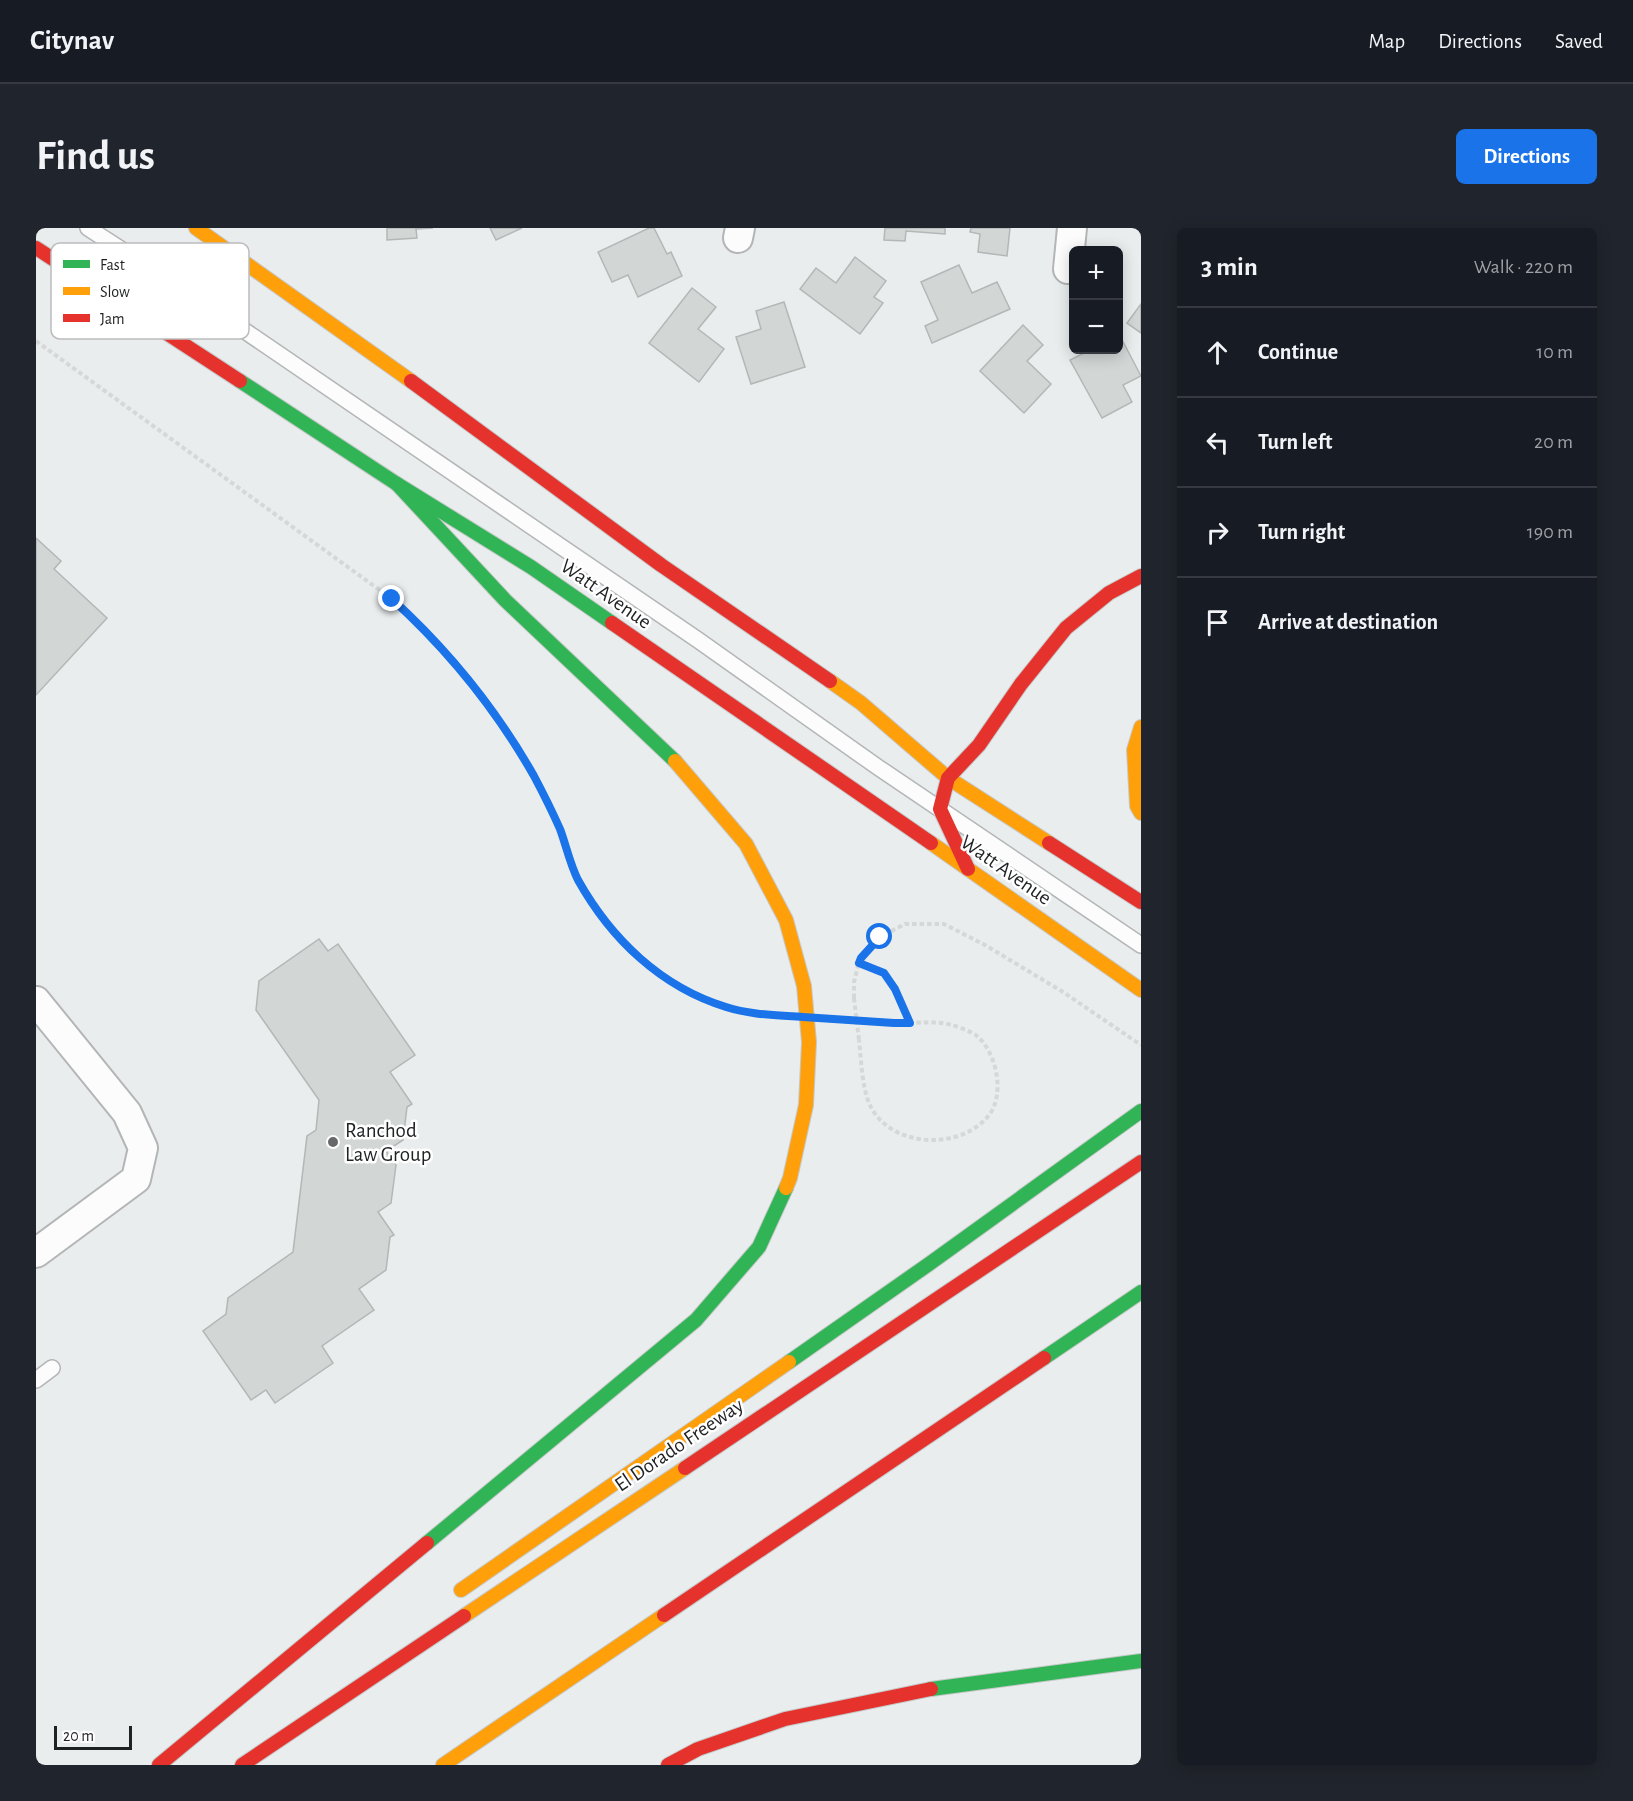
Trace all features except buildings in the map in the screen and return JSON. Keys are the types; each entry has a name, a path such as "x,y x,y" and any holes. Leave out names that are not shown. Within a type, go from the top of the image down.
{"main road":[{"path":"196,228 217,243"},
{"name":"Watt Avenue","path":"36,248 51,258"},
{"path":"249,266 489,437 661,565 861,704 948,778 1141,902"},
{"name":"Watt Avenue","path":"175,339 397,484 531,567 1141,990"},
{"path":"159,1765 696,1320 759,1247 790,1178 806,1105 809,1041 804,986 786,920 746,844 677,763 505,600 397,484"},
{"path":"969,869 940,809 948,778 979,745 1021,684 1066,628 1109,593 1141,576"},
{"path":"1141,727 1134,750 1137,806 1141,813"},
{"path":"454,1595 929,1264 1141,1111"},
{"name":"El Dorado Freeway","path":"242,1765 1141,1162"},
{"path":"443,1765 1141,1292"},
{"path":"668,1765 698,1749 785,1719 927,1689 1141,1661"},
{"path":"287,1734 345,1680"}],"street":[{"path":"1068,269 1072,228"},
{"path":"36,1001 127,1113 142,1148 136,1179 36,1253"}],"lane":[{"path":"88,228 111,243"},
{"path":"249,333 1141,945"},
{"path":"36,1380 52,1368"}],"path":[{"path":"36,341 392,599 425,630 466,675 507,730 534,777 559,828 578,879 623,943 646,964 676,985 723,1006 747,1013 789,1016"},
{"path":"828,1019 894,1023 952,1025 977,1036 993,1057 999,1088 990,1115 965,1135 940,1140 914,1138 896,1131 882,1120 869,1103 861,1066 860,1040 854,998 854,982 861,958 880,937 905,924 944,924 1063,992 1141,1045"},
{"path":"859,963 884,973 895,989 910,1023"}],"traffic: fast":[{"path":"240,381 397,484 531,567 612,623"},
{"path":"397,484 505,600 675,761"},
{"path":"789,1362 1141,1111"},
{"path":"427,1543 696,1320 759,1247 786,1188"},
{"path":"1044,1358 1141,1292"},
{"path":"931,1689 1141,1661"}],"traffic: slow":[{"path":"196,228 217,243"},
{"path":"249,266 411,381"},
{"path":"830,681 861,703 948,778 1049,843"},
{"path":"1141,727 1134,750 1137,806 1141,813"},
{"path":"675,761 746,844 786,920 804,986"},
{"path":"931,843 1141,990"},
{"path":"804,986 809,1042"},
{"path":"786,1188 806,1105 809,1042"},
{"path":"461,1590 789,1362"},
{"path":"464,1616 685,1468"},
{"path":"443,1765 664,1615"}],"traffic: jam":[{"path":"36,248 51,258"},
{"path":"176,339 240,381"},
{"path":"411,381 661,565 830,681"},
{"path":"968,869 940,809 948,778 979,745 1021,684 1066,628 1109,593 1141,576"},
{"path":"612,623 931,843"},
{"path":"1049,843 1141,902"},
{"path":"685,1468 1141,1162"},
{"path":"664,1615 1044,1358"},
{"path":"159,1765 427,1543"},
{"path":"242,1765 464,1616"},
{"path":"668,1765 698,1749 785,1719 931,1689"}],"place":[{"name":"Ranchod Law Group","path":"333,1142"}],"route":[{"path":"392,599 425,630 466,675 507,730 534,777 559,828 578,879 605,920 623,943 646,964 676,985 723,1006 747,1013 910,1023 895,989 884,973 859,963 880,937"}]}
